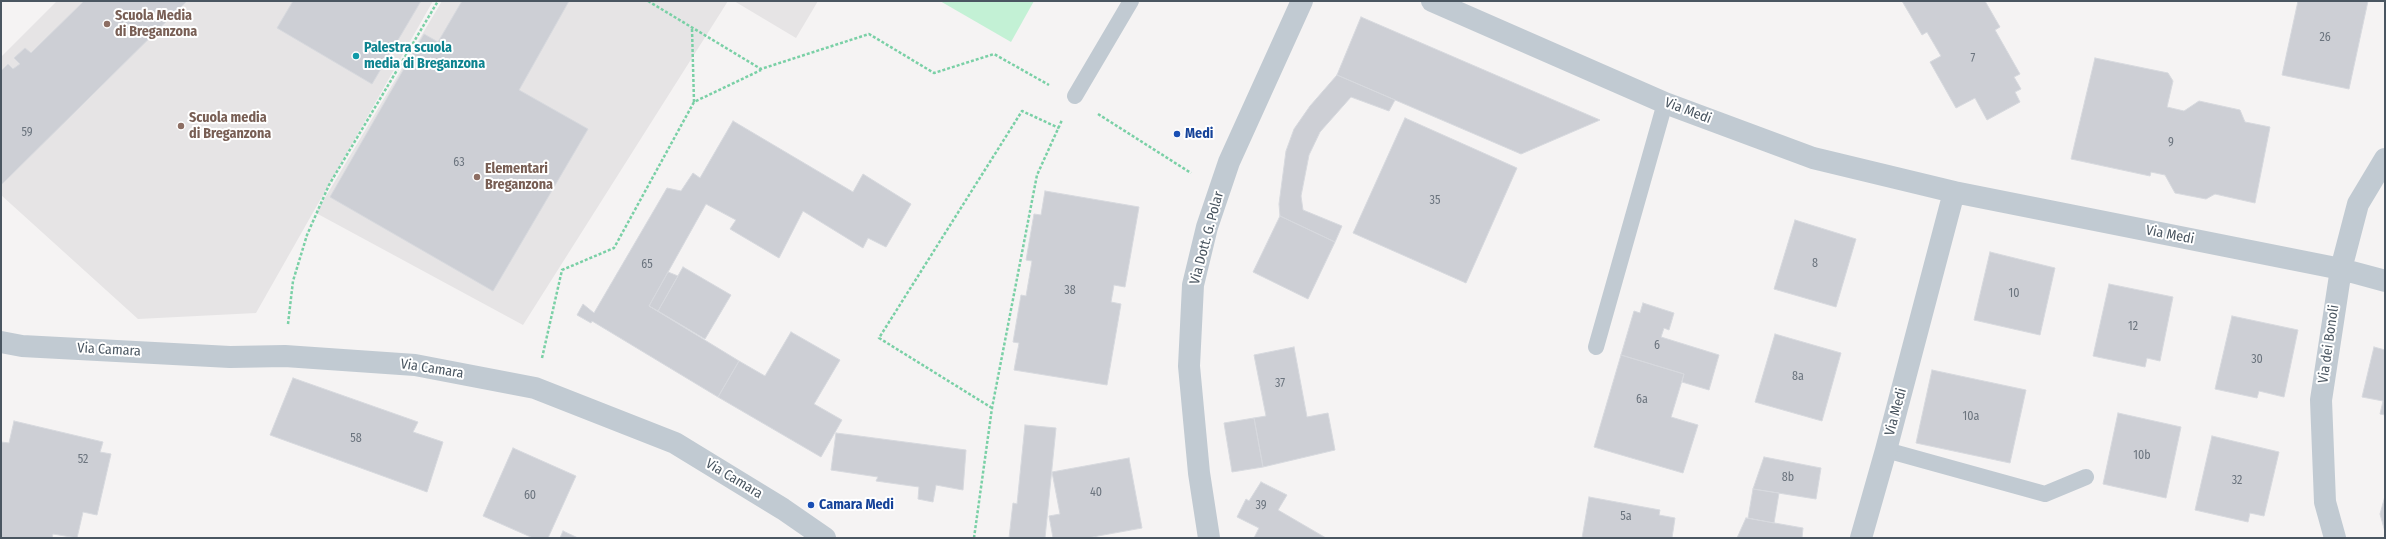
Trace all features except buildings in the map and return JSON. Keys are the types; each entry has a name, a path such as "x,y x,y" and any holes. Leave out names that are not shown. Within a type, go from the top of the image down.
{"street":[{"name":"Via Dott. G. Polar","path":"1209,538 1199,473 1189,366 1193,286 1207,227 1219,191 1246,123 1302,1"},
{"name":"Via Medi","path":"1432,1 1665,102 1813,158 1954,192 2341,269 2385,281"},
{"name":"Via dei Bonoli","path":"2335,538 2325,502 2321,400 2341,269 2358,204 2385,159"},
{"name":"Via Medi","path":"1860,538 1886,450 1954,192"},
{"name":"Via Camara","path":"1,342 22,346 230,357 285,356 415,365 535,388 675,443 783,509 825,538"}],"lane":[{"path":"1073,97 1131,1"},
{"path":"1596,347 1665,102"},
{"path":"1886,450 2045,494 2086,477"}],"path":[{"path":"285,356 292,281 307,235 329,185 438,1"},
{"path":"648,1 761,69"},
{"path":"535,388 562,270 614,248 694,102 692,28"},
{"path":"694,102 761,69 870,34 934,72 994,54 1073,97 1219,191"},
{"path":"974,538 992,408 1037,175 1073,97"},
{"path":"992,408 879,338 1022,112 1059,128"}],"shaded area":[{"name":"Scuola media di Breganzona","path":"57,1 433,1 256,313 138,319 1,195 1,57"},
{"name":"Elementari Breganzona","path":"442,1 728,1 523,325 316,213"},
{"path":"734,1 818,1 796,38"}],"green space":[{"path":"940,1 1034,1 1011,42"}],"place":[{"name":"Scuola Media di Breganzona","path":"107,24"},
{"name":"Palestra scuola media di Breganzona","path":"356,56"},
{"name":"Scuola media di Breganzona","path":"181,126"},
{"name":"Medi","path":"1177,134"},
{"name":"Elementari Breganzona","path":"477,177"},
{"name":"Camara Medi","path":"811,505"}]}
